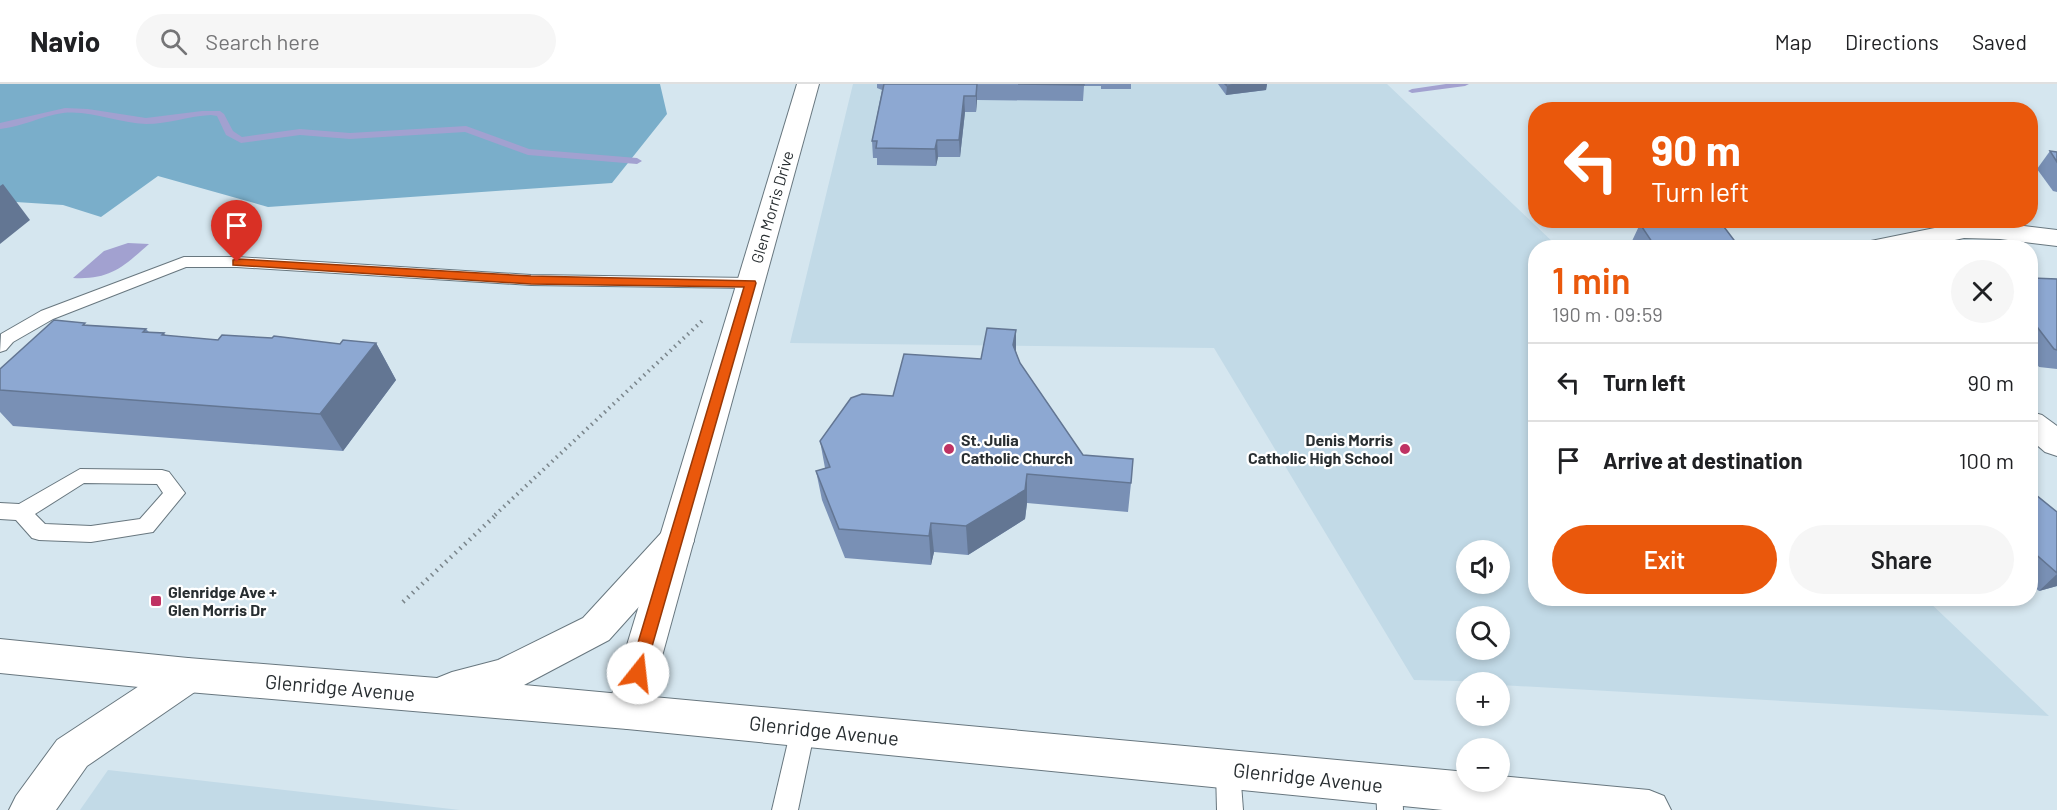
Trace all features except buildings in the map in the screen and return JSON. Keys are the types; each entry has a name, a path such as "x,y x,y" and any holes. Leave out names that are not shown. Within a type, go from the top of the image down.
{"main road":[{"name":"Glen Morris Drive","path":"627,711 808,84"},
{"path":"1917,240 1964,231 2000,231 2057,238"},
{"path":"2038,429 2057,444"},
{"path":"427,696 506,675 596,629 676,541"},
{"name":"Glenridge Avenue","path":"0,656 427,696 627,711 1228,770 1390,798 1648,810"},
{"path":"31,810 72,753 188,675"}],"lane":[{"path":"0,346 7,338 47,315 184,262 237,262 531,280 750,283"},
{"path":"0,511 22,512 80,476 162,477 175,492 146,526 92,534 39,532 22,512"},
{"path":"785,810 803,729"},
{"path":"1228,770 1230,810"}],"path":[{"path":"402,602 701,321"}],"shaded area":[{"path":"0,84 660,84 667,114 612,183 268,207 158,176 101,217 63,205 0,201"},
{"name":"Denis Morris Catholic High School","path":"853,84 1387,84 1528,218 1528,228 1538,228 1551,240 1528,240 1528,606 1933,606 2049,716 1510,686 1510,672 1456,672 1456,681 1414,680 1214,348 790,343"},
{"path":"128,243 149,244 115,270 97,277 73,278 104,251"},
{"path":"108,770 460,810 80,810"}],"waterway":[{"path":"1412,91 1465,84"},
{"path":"0,126 65,110 146,121 211,113 220,114 229,133 241,140 300,132 350,136 466,129 528,152 637,161"}],"place":[{"name":"St. Julia Catholic Church","path":"949,449"},
{"name":"Denis Morris Catholic High School","path":"1405,449"},
{"name":"Glenridge Ave + Glen Morris Dr","path":"156,601"}],"route":[{"path":"237,262 531,280 750,283 638,673"}]}
